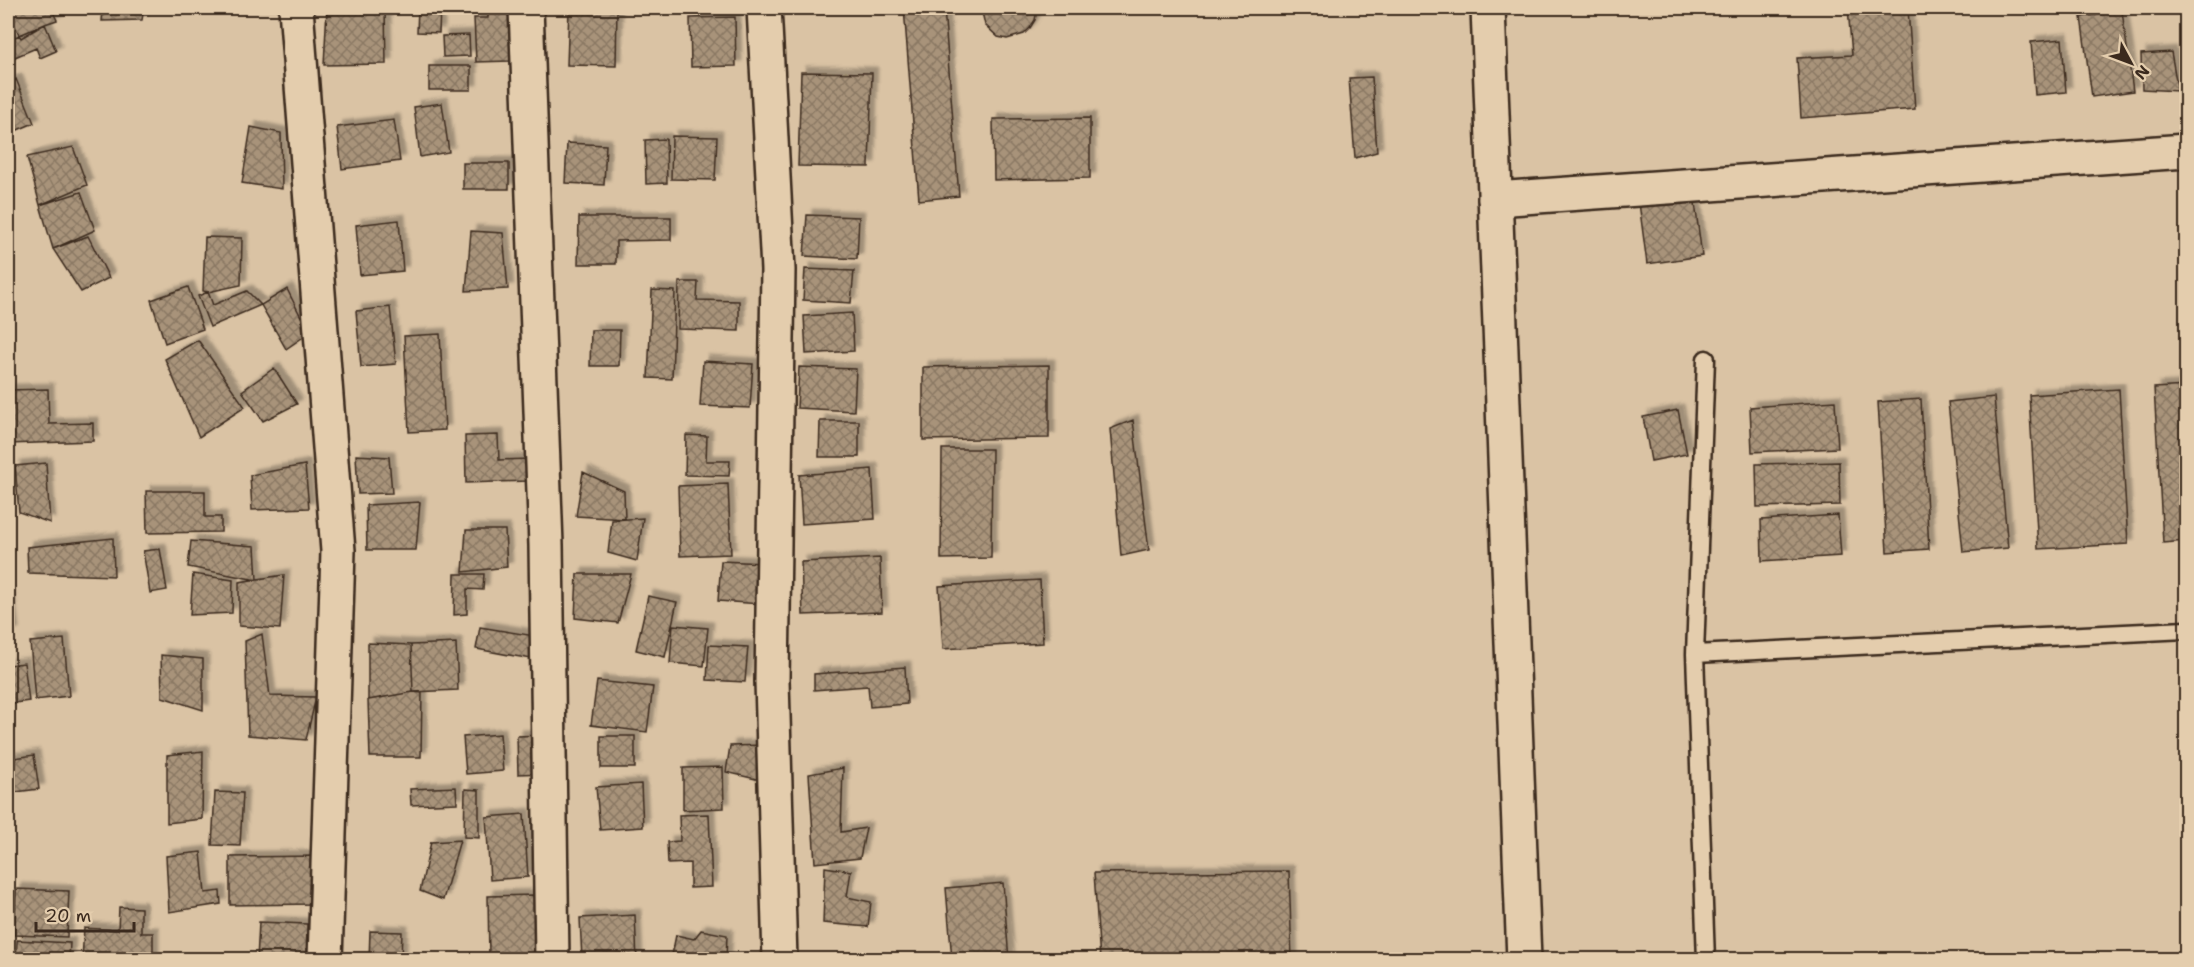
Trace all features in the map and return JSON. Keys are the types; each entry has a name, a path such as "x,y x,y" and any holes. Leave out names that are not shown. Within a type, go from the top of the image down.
{"street":[{"path":"296,8 338,551 325,960"},
{"path":"526,8 546,545 552,960"},
{"path":"764,8 778,270 772,681 780,960"},
{"path":"1488,8 1524,960"},
{"path":"1495,199 2187,151"}],"lane":[{"path":"1706,359 1695,654 1706,960"},
{"path":"1695,654 2187,630"}],"building":[{"path":"18,8 51,8 57,20 21,38 8,13"},
{"path":"103,8 144,8 142,20 102,21"},
{"path":"327,8 385,8 386,64 324,65"},
{"path":"418,8 440,8 439,33 417,32"},
{"path":"488,8 509,8 510,61 476,62 474,18 488,18"},
{"path":"569,8 617,8 616,66 567,65"},
{"path":"904,8 944,8 959,196 919,200"},
{"path":"981,8 1036,8 1037,11 1035,20 1024,34 1007,39 998,37 985,25"},
{"path":"1848,8 1908,8 1915,109 1801,118 1797,58 1852,55"},
{"path":"2122,11 2133,91 2092,97 2081,17"},
{"path":"735,17 736,66 691,67 690,18"},
{"path":"45,24 56,51 40,58 36,48 8,60 8,40"},
{"path":"469,35 470,56 443,57 442,36"},
{"path":"2062,39 2066,92 2035,95 2031,42"},
{"path":"2171,52 2178,91 2142,89 2141,54"},
{"path":"429,66 471,66 471,90 429,90"},
{"path":"801,72 872,73 869,167 798,166"},
{"path":"1372,77 1377,152 1355,158 1349,78"},
{"path":"16,79 34,123 8,134 8,83"},
{"path":"442,103 449,152 420,157 414,107"},
{"path":"1090,118 1090,178 994,180 993,119"},
{"path":"394,120 400,161 342,169 337,127"},
{"path":"251,127 281,133 282,189 242,183"},
{"path":"672,136 717,137 715,180 671,179"},
{"path":"666,139 667,183 646,184 645,140"},
{"path":"567,143 606,145 604,185 565,183"},
{"path":"73,147 87,185 40,205 27,157"},
{"path":"463,163 509,163 509,189 463,189"},
{"path":"81,192 95,230 53,249 40,205"},
{"path":"1694,195 1702,256 1647,264 1639,203"},
{"path":"807,215 859,217 857,259 804,256"},
{"path":"579,217 671,217 671,240 616,241 616,264 578,264"},
{"path":"399,220 403,271 360,275 356,225"},
{"path":"471,231 503,233 508,289 466,291"},
{"path":"88,236 109,278 81,292 53,249"},
{"path":"205,237 242,238 241,285 203,291"},
{"path":"805,269 854,271 851,303 803,300"},
{"path":"679,282 698,282 697,300 739,301 739,331 678,329"},
{"path":"188,287 203,329 165,343 151,300"},
{"path":"287,289 309,333 286,349 261,305"},
{"path":"652,290 675,291 672,379 648,378"},
{"path":"247,291 261,305 210,327 198,296 208,292 213,305"},
{"path":"390,307 396,364 361,367 356,311"},
{"path":"852,313 854,351 806,354 804,316"},
{"path":"591,330 620,330 619,366 590,366"},
{"path":"440,334 445,430 409,432 404,336"},
{"path":"198,340 245,407 199,437 165,359"},
{"path":"703,361 753,364 750,408 700,406"},
{"path":"1049,365 1049,438 923,440 923,367"},
{"path":"799,367 856,369 854,411 797,408"},
{"path":"274,368 297,404 263,421 242,391"},
{"path":"2186,386 2186,541 2163,543 2154,388"},
{"path":"48,389 49,424 93,423 93,441 8,444 8,390"},
{"path":"2119,389 2128,544 2038,549 2029,395"},
{"path":"1994,397 2008,548 1963,552 1948,402"},
{"path":"1921,399 1929,549 1887,552 1878,402"},
{"path":"1835,401 1838,448 1752,452 1750,407"},
{"path":"1678,410 1687,454 1651,461 1643,417"},
{"path":"1133,420 1149,550 1121,556 1110,429"},
{"path":"820,421 859,421 859,457 819,457"},
{"path":"498,435 499,460 528,459 528,481 466,483 465,436"},
{"path":"686,435 707,436 706,461 730,461 729,476 685,475"},
{"path":"942,449 992,449 991,558 941,559"},
{"path":"356,455 389,457 392,493 358,494"},
{"path":"1839,462 1840,505 1757,507 1756,464"},
{"path":"46,463 50,523 19,512 15,466"},
{"path":"305,465 309,508 252,510 250,475"},
{"path":"872,469 875,519 802,524 799,475"},
{"path":"583,472 624,491 625,519 576,516"},
{"path":"728,484 731,554 680,556 678,486"},
{"path":"146,491 205,491 205,517 221,517 221,532 147,533"},
{"path":"420,502 416,550 367,550 366,505"},
{"path":"1838,515 1841,556 1762,561 1761,520"},
{"path":"643,518 637,561 608,553 612,520"},
{"path":"466,530 505,530 507,567 463,572"},
{"path":"113,538 114,576 28,573 27,547"},
{"path":"191,541 255,546 257,580 188,567"},
{"path":"160,549 167,590 150,593 143,551"},
{"path":"880,558 882,612 803,615 801,562"},
{"path":"721,561 764,563 761,604 718,601"},
{"path":"193,574 233,580 232,613 190,615"},
{"path":"455,574 484,574 483,590 467,589 467,614 454,615"},
{"path":"577,574 631,574 618,623 575,618"},
{"path":"284,575 280,629 239,626 239,582"},
{"path":"1040,580 1043,643 943,649 939,586"},
{"path":"8,592 13,633 8,634"},
{"path":"648,596 677,602 665,657 636,650"},
{"path":"673,625 708,628 704,666 670,663"},
{"path":"480,627 535,636 531,659 476,649"},
{"path":"262,634 270,696 316,697 306,740 248,735 245,641"},
{"path":"64,639 69,696 35,700 30,642"},
{"path":"368,643 411,645 413,692 368,700"},
{"path":"456,643 458,690 413,692 411,645"},
{"path":"709,645 748,647 745,682 707,680"},
{"path":"161,655 203,659 203,710 162,697"},
{"path":"24,663 29,701 8,704 8,665"},
{"path":"905,667 907,704 870,707 868,686 814,690 814,674"},
{"path":"597,681 653,687 647,732 591,725"},
{"path":"413,692 422,693 421,757 370,757 368,700"},
{"path":"500,734 503,771 466,774 463,737"},
{"path":"544,735 545,773 518,774 517,736"},
{"path":"601,736 635,736 635,768 601,768"},
{"path":"764,745 760,780 726,772 730,746"},
{"path":"203,751 202,819 167,823 167,755"},
{"path":"34,755 39,789 8,793 8,759"},
{"path":"723,767 724,808 683,810 683,768"},
{"path":"843,768 841,832 866,828 860,858 815,863 809,774"},
{"path":"641,784 643,827 600,830 596,787"},
{"path":"456,787 457,803 411,805 410,789"},
{"path":"465,789 479,790 479,838 464,837"},
{"path":"215,792 243,793 240,846 212,845"},
{"path":"524,814 528,877 490,880 486,817"},
{"path":"709,814 712,887 690,888 690,863 668,864 667,842 680,841 679,815"},
{"path":"460,840 443,900 420,891 431,842"},
{"path":"201,852 205,893 220,891 221,904 169,912 166,856"},
{"path":"317,856 317,904 230,905 230,857"},
{"path":"825,867 851,871 847,897 871,902 868,927 823,923"},
{"path":"1289,871 1292,960 1100,960 1094,873"},
{"path":"1003,883 1009,960 952,960 946,888"},
{"path":"16,889 69,891 67,937 14,935"},
{"path":"534,895 535,956 489,957 488,896"},
{"path":"119,907 141,908 141,933 153,933 153,960 82,960 84,928 118,930"},
{"path":"635,915 637,960 582,960 580,918"},
{"path":"259,922 307,924 306,960 257,960"},
{"path":"701,930 727,935 726,960 671,960 676,935 694,939"},
{"path":"370,931 402,932 401,960 369,960"},
{"path":"17,940 70,943 69,960 16,960"}]}
